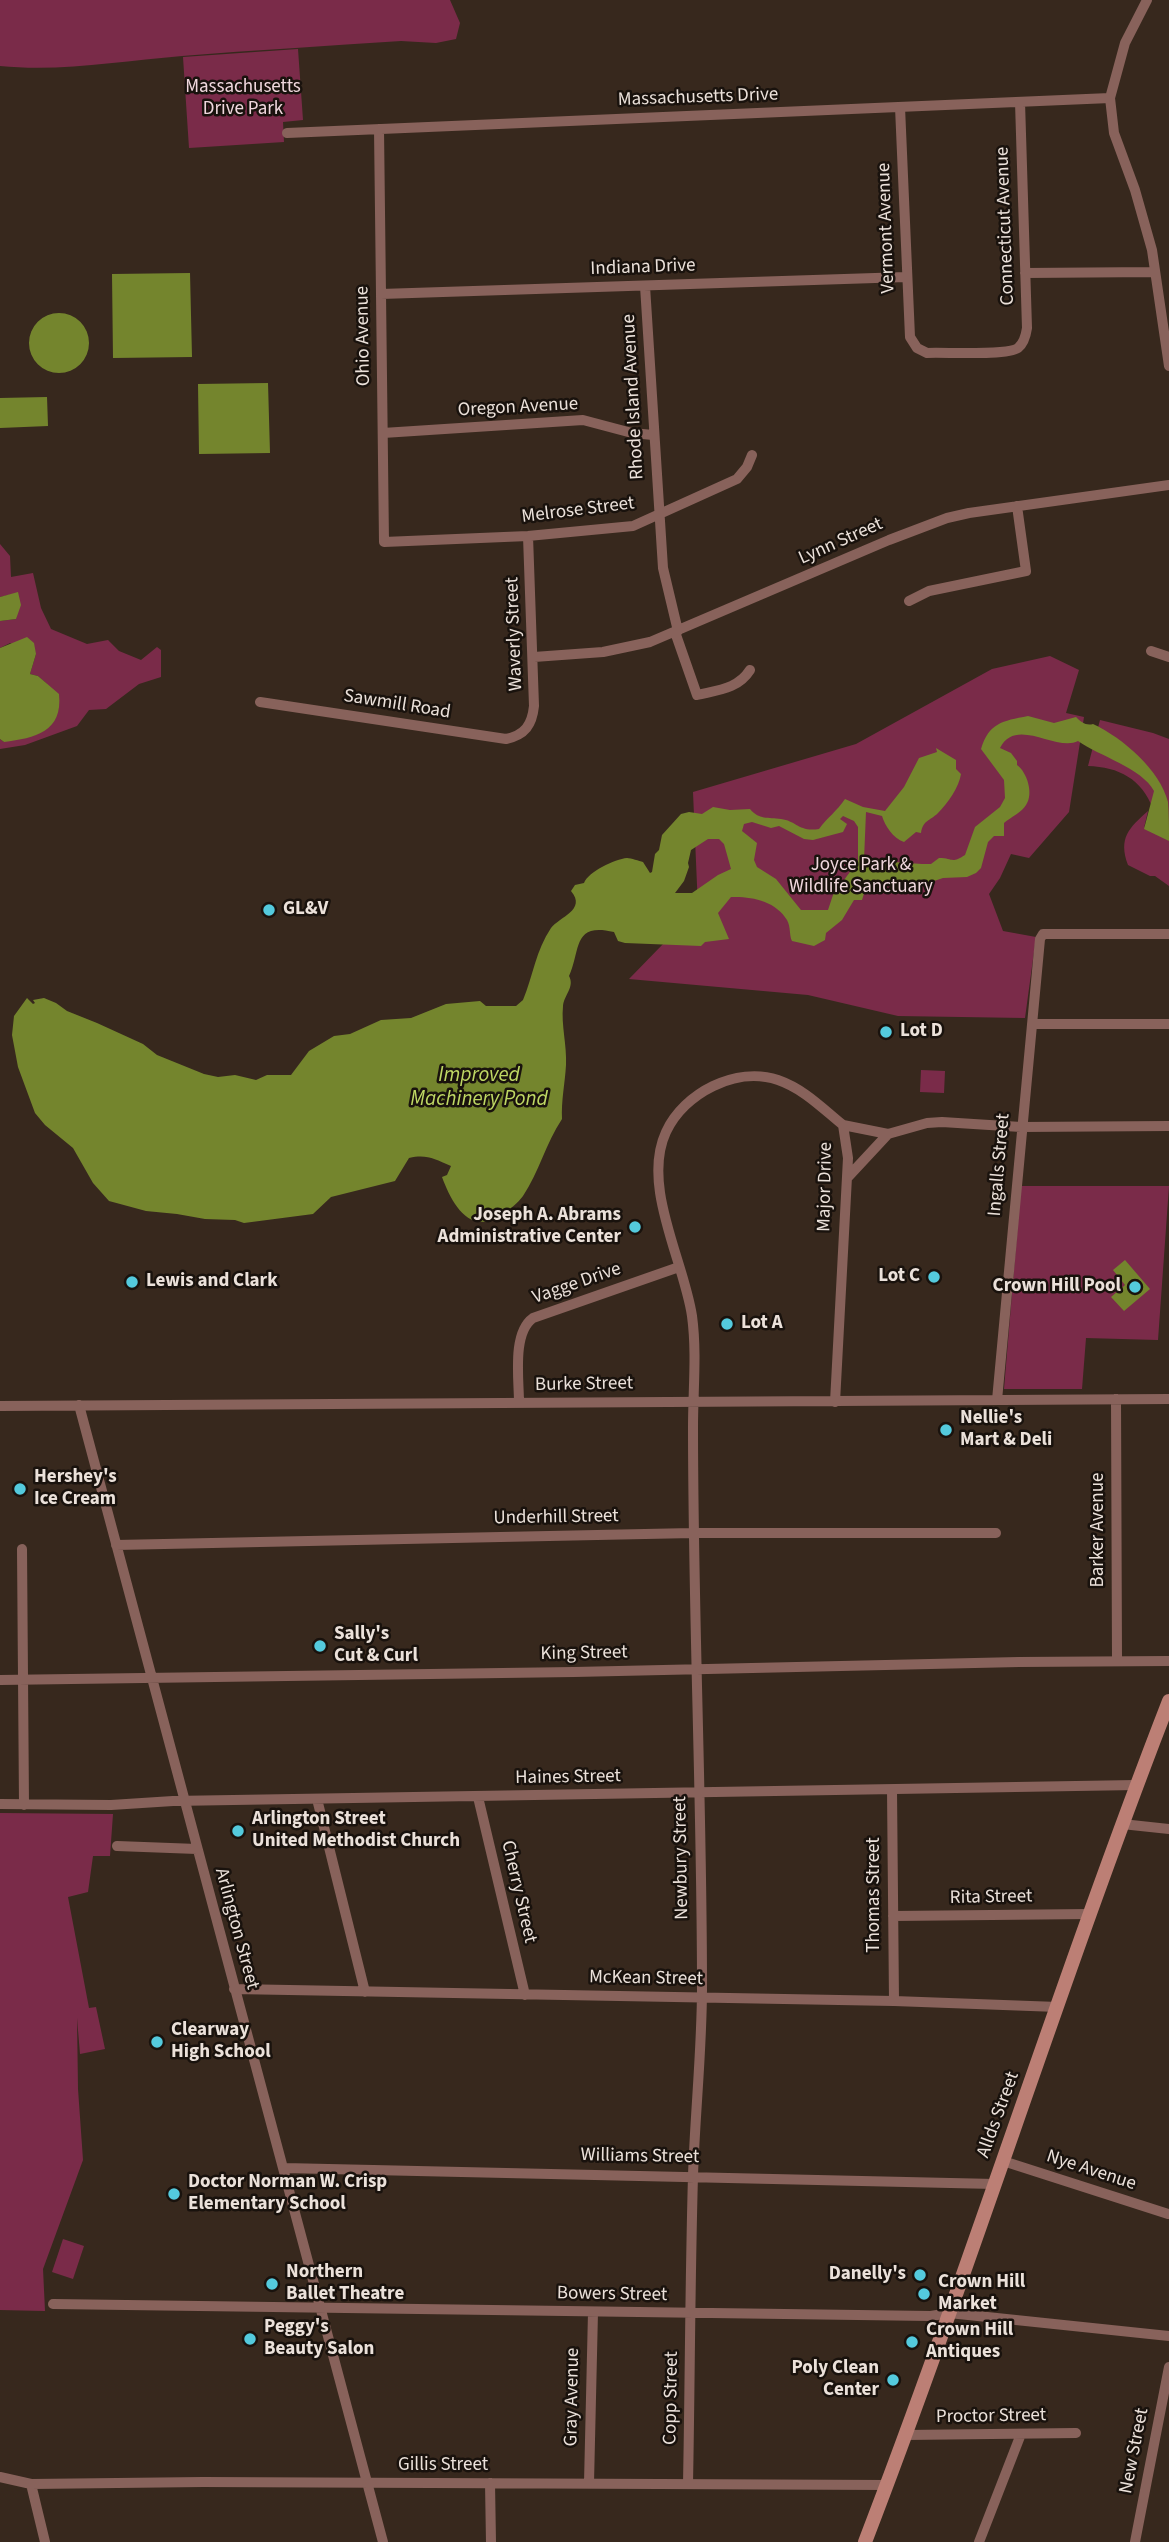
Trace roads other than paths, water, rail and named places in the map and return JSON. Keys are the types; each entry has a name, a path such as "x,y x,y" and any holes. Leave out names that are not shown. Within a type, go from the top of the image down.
{"street":[{"path":"1147,0 1125,43 1110,98 1114,133 1142,213 1156,277 1169,366"},
{"name":"Massachusetts Drive","path":"287,133 1110,98"},
{"name":"Connecticut Avenue","path":"915,345 928,353 1005,352 1019,347 1023,341 1027,328 1020,102"},
{"name":"Vermont Avenue","path":"900,107 908,332 915,345"},
{"name":"Ohio Avenue","path":"379,129 384,542"},
{"path":"1025,273 1156,277 1169,283"},
{"name":"Indiana Drive","path":"381,294 906,277"},
{"name":"Rhode Island Avenue","path":"645,286 658,515 663,568 677,631 697,695 736,685 745,679 750,670"},
{"name":"Oregon Avenue","path":"383,433 583,420 632,433 653,435"},
{"name":"Melrose Street","path":"384,542 528,536 633,526 737,480 752,455"},
{"name":"Lynn Street","path":"534,657 627,648 677,631 923,527 958,515 1169,485"},
{"path":"909,601 929,590 1026,571 1017,506"},
{"name":"Waverly Street","path":"526,730 533,719 534,706 528,536"},
{"path":"1151,651 1169,657"},
{"name":"Sawmill Road","path":"260,702 506,739 518,736 526,730"},
{"name":"Ingalls Street","path":"997,1400 1040,939 1043,934 1169,934"},
{"path":"1032,1024 1169,1024"},
{"name":"Major Drive","path":"693,1402 694,1338 689,1302 663,1201 658,1167 662,1143 666,1131 688,1102 731,1080 752,1077 779,1081 808,1096 843,1125 848,1147 848,1177 835,1402"},
{"path":"843,1125 888,1134 927,1123 942,1122 1021,1127 1169,1126"},
{"path":"848,1177 888,1134"},
{"name":"Vagge Drive","path":"519,1403 520,1342 526,1323 533,1318 679,1267"},
{"name":"Barker Avenue","path":"1116,1399 1117,1660"},
{"name":"Burke Street","path":"0,1406 1169,1399"},
{"name":"Newbury Street","path":"690,2313 702,1998 693,1402"},
{"name":"Arlington Street","path":"79,1405 383,2542"},
{"name":"Underhill Street","path":"116,1545 693,1533 996,1533"},
{"path":"22,1549 24,1805"},
{"name":"King Street","path":"0,1680 1169,1661"},
{"name":"Allds Street","path":"865,2542 906,2435 1136,1785 1169,1701"},
{"name":"Haines Street","path":"0,1804 120,1805 185,1801 1136,1785"},
{"name":"Thomas Street","path":"891,1790 894,2001"},
{"name":"Cherry Street","path":"478,1797 525,1995"},
{"path":"317,1799 365,1992"},
{"path":"1122,1824 1169,1829"},
{"path":"117,1846 197,1849"},
{"name":"Rita Street","path":"893,1916 1090,1914"},
{"name":"McKean Street","path":"234,1989 894,2001 1058,2007"},
{"name":"Nye Avenue","path":"1003,2161 1168,2214"},
{"name":"Williams Street","path":"284,2168 995,2184"},
{"name":"Bowers Street","path":"53,2304 931,2316 949,2313 1169,2336"},
{"name":"Gray Avenue","path":"589,2483 593,2312"},
{"name":"Copp Street","path":"688,2484 690,2313"},
{"name":"New Street","path":"1135,2542 1169,2367"},
{"name":"Proctor Street","path":"906,2435 1076,2433"},
{"path":"979,2542 1021,2434"},
{"name":"Gillis Street","path":"0,2477 31,2484 887,2485"},
{"path":"490,2483 491,2542"},
{"path":"31,2484 45,2542"}],"water":[{"path":"190,273 192,357 113,358 112,274"},
{"path":"59,313 80,322 89,343 80,364 59,373 38,364 29,343 38,322"},
{"path":"268,383 270,453 199,454 198,384"},
{"path":"47,397 48,426 0,428 0,398"},
{"path":"18,592 21,605 16,619 0,621 0,597"},
{"path":"27,637 34,643 36,654 30,674 38,676 59,694 59,707 52,725 45,731 4,742 0,739 0,648"},
{"name":"Improved Machinery Pond","path":"1028,716 1054,723 1076,717 1084,723 1105,730 1128,746 1149,767 1164,790 1168,802 1169,841 1144,829 1154,791 1130,769 1078,741 1069,743 1016,735 1007,739 1000,748 1011,753 1024,773 1029,789 1028,800 1022,810 1004,823 1004,836 994,836 988,842 981,868 976,873 967,877 943,878 910,889 883,882 867,884 862,900 854,900 842,920 826,933 825,940 814,946 792,941 787,920 770,904 739,897 731,897 718,913 729,939 705,942 701,946 625,943 618,941 614,932 591,931 584,935 577,948 569,976 570,987 563,1006 566,1072 562,1119 523,1196 491,1220 472,1220 464,1214 451,1197 442,1177 447,1175 451,1166 421,1157 409,1158 395,1181 331,1197 313,1214 244,1223 146,1211 109,1201 93,1183 73,1148 35,1113 18,1067 12,1035 14,1016 27,998 33,1004 33,1000 44,998 56,1003 67,1011 143,1044 157,1055 204,1074 218,1077 235,1075 256,1080 267,1075 291,1075 309,1051 334,1036 350,1034 381,1020 411,1018 446,1004 480,1001 486,1006 516,1006 523,1000 546,936 555,924 574,908 576,903 571,891 575,885 584,883 602,867 627,858 643,862 650,873 652,872 662,835 681,814 702,814 713,807 750,809 760,816 786,820 806,829 819,829 845,799 863,807 885,811 904,787 919,758 937,752 936,748 956,760 956,769 961,774 946,805 925,823 921,833 916,832 904,842 890,831 882,816 866,812 864,860 931,864 939,858 960,858 965,855 975,827 1000,807 1005,798 1004,780 981,749 984,740 998,725","holes":["843,816 854,821 858,827 858,861 833,895 828,910 801,910 776,879 757,867 754,860 757,843 742,831 744,824 752,822 771,828 779,826 804,839 813,840 843,832 847,824 840,819","708,839 719,839 724,844 731,869 692,893 675,893 684,881 691,850"]},
{"name":"Crown Hill Pool","path":"1125,1260 1150,1289 1124,1311 1111,1297 1125,1285 1113,1270"}],"place":[{"name":"GL&V","path":"269,910"},
{"name":"Lot D","path":"886,1032"},
{"name":"Joseph A. Abrams Administrative Center","path":"635,1227"},
{"name":"Lot C","path":"934,1277"},
{"name":"Lewis and Clark","path":"132,1282"},
{"name":"Crown Hill Pool","path":"1135,1287"},
{"name":"Lot A","path":"727,1324"},
{"name":"Nellie's Mart & Deli","path":"946,1430"},
{"name":"Hershey's Ice Cream","path":"20,1489"},
{"name":"Sally's Cut & Curl","path":"320,1646"},
{"name":"Arlington Street United Methodist Church","path":"238,1831"},
{"name":"Clearway High School","path":"157,2042"},
{"name":"Doctor Norman W. Crisp Elementary School","path":"174,2194"},
{"name":"Danelly's","path":"920,2275"},
{"name":"Northern Ballet Theatre","path":"272,2284"},
{"name":"Crown Hill Market","path":"924,2294"},
{"name":"Peggy's Beauty Salon","path":"250,2339"},
{"name":"Crown Hill Antiques","path":"912,2342"},
{"name":"Poly Clean Center","path":"893,2380"}],"park label":[{"name":"Massachusetts Drive Park","path":"243,99"},
{"name":"Joyce Park & Wildlife Sanctuary","path":"861,877"}]}
